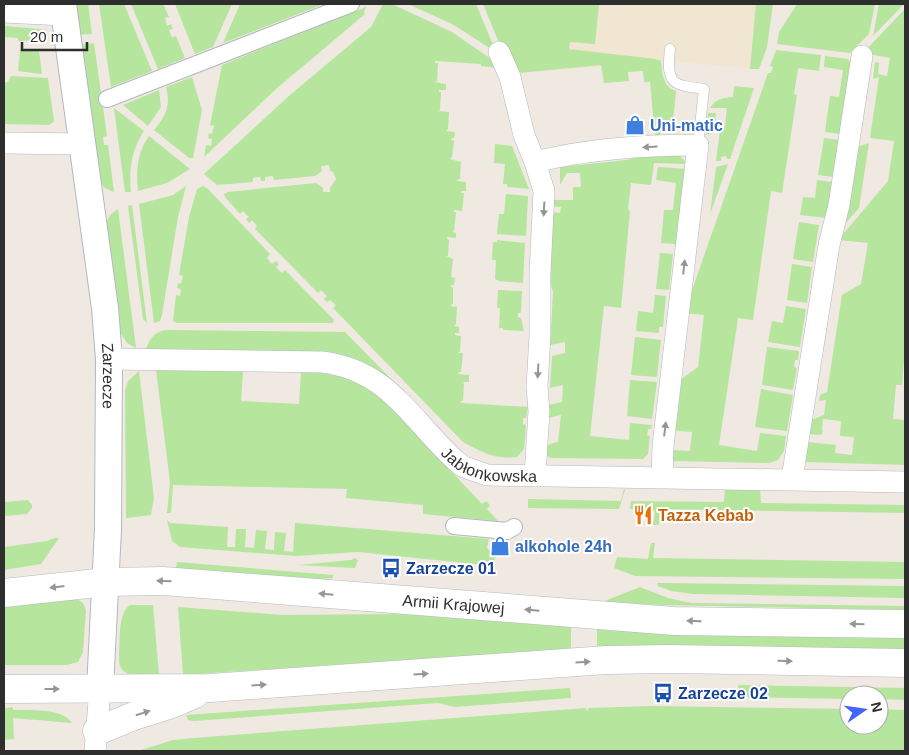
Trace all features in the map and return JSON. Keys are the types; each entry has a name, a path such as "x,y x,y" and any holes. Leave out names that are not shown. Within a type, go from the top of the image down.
{"main road":[{"name":"Armii Krajowej","path":"4,593 106,582 163,581 674,621 905,624"},
{"path":"4,689 210,688 606,660 669,659 905,663"},
{"path":"96,741 134,716 172,704 210,688"}],"street":[{"path":"107,99 351,4"},
{"path":"4,12 64,10"},
{"name":"Zarzecze","path":"64,10 105,308 109,359 106,582 96,741"},
{"path":"499,52 510,78 524,135 542,183 544,198 537,387 540,411 536,476"},
{"path":"792,479 832,233 840,204 862,56"},
{"path":"4,143 83,144"},
{"path":"535,162 560,156 591,152 698,145 664,436 662,478"},
{"name":"Jabłonkowska","path":"109,359 322,362 350,368 363,373 383,387 445,451 464,467 487,475 905,482"},
{"path":"454,526 507,531 514,527"}],"lane":[{"path":"670,49 669,72 673,82 681,86 704,89 698,145"}],"shaded area":[{"path":"491,4 773,4 767,47 759,69 668,61 519,73"}],"green space":[{"path":"73,4 88,4 92,34 78,35"},
{"path":"99,4 124,4 152,71 111,87"},
{"path":"131,4 163,4 169,17 165,18 167,26 171,24 173,29 169,30 172,37 176,36 185,58 158,69"},
{"path":"175,4 232,4 213,47 195,54"},
{"path":"240,4 324,4 223,43"},
{"path":"383,4 392,4 452,32 497,63 499,68 481,66 481,64 435,61 435,63 438,63 437,81 434,82 446,84 446,90 439,90 441,92 440,110 438,111 449,112 448,129 446,131 455,132 454,138 451,140 454,141 452,157 450,159 461,162 460,179 457,181 466,182 466,191 461,191 461,193 464,193 462,211 454,210 456,212 454,231 452,232 456,233 456,238 447,237 449,240 448,256 446,256 453,259 451,277 455,278 454,285 451,285 453,287 453,304 451,306 457,307 456,324 454,326 459,327 459,333 455,333 455,335 461,336 460,352 457,353 463,353 461,372 458,374 469,375 469,382 462,382 464,383 463,401 461,403 528,407 526,418 523,418 523,424 526,425 524,449 517,457 510,458 489,454 463,442 333,308 336,305 330,300 327,302 324,299 327,296 321,290 318,293 255,229 257,226 252,220 249,223 246,219 249,217 243,211 240,214 224,194 228,192 316,183 323,188 323,192 330,192 330,188 336,179 333,172 330,171 329,165 321,166 322,171 315,176 274,180 273,176 265,177 265,181 261,181 260,177 253,178 253,182 217,185 204,174 290,95 371,27"},
{"path":"408,4 476,4 496,52 452,24"},
{"path":"483,4 599,4 595,44 570,42 569,49 661,61 666,83 676,91 673,122 659,121 661,139 655,135 650,82 644,82 643,71 628,72 629,81 604,83 601,65 519,73 502,50"},
{"path":"756,4 773,4 767,47 759,69 750,69"},
{"path":"797,4 875,4 869,34 850,53 777,44 779,32"},
{"path":"879,4 904,4 873,36"},
{"path":"366,7 365,14 276,89 204,157 206,145 211,146 212,139 208,138 209,133 212,134 214,126 210,125 222,65"},
{"path":"905,9 905,348 902,385 896,385 893,419 905,420 905,465 804,462 808,442 836,445 835,453 852,455 854,437 840,436 841,421 823,419 821,435 809,434 808,421 824,415 826,400 819,401 820,395 827,392 842,295 861,284 868,243 838,240 888,181 894,141 870,138 879,77 873,79 875,62 879,63 878,74 887,76 890,58 863,53"},
{"path":"4,26 41,29 43,40 18,41 18,38 4,37"},
{"path":"94,43 107,136 103,137 104,145 108,145 114,192 105,188 100,182 79,45"},
{"path":"20,49 39,51 42,74 18,71"},
{"path":"776,50 821,55 819,71 798,68 794,94 797,95 782,193 771,191 753,320 738,318 719,445 757,451 760,433 786,436 784,451 778,460 769,463 674,461 672,459 673,450 690,451 692,432 671,430 676,383 698,367 704,315 684,313 768,73 771,73 773,67 770,66"},
{"path":"825,56 848,59 851,64 840,134 825,132 830,96 839,97 843,70 824,67"},
{"path":"11,76 48,78 54,121 49,125 4,124 4,83 8,82"},
{"path":"192,77 202,110 193,158 189,158 154,130 162,120 168,105 166,87"},
{"path":"734,86 754,88 730,159 727,159 726,156 721,157 721,161 716,161 720,130 706,135 708,113 716,113 715,125 725,126 727,108 710,108 717,100 733,97"},
{"path":"159,90 161,107 148,126 123,105"},
{"path":"114,108 144,131 136,146 132,160 131,192 125,192"},
{"path":"149,136 190,169 167,183 138,191 138,162"},
{"path":"824,138 839,140 833,177 818,175"},
{"path":"869,143 859,208 838,232 854,148"},
{"path":"495,144 512,146 529,189 507,187 507,184 503,184 505,164 494,163"},
{"path":"673,153 680,156 687,164 654,163 651,185 631,183 621,308 604,306 590,436 629,440 630,423 652,425 651,429 648,429 647,435 650,436 648,454 643,459 551,458 542,453 543,446 558,442 561,415 548,418 548,405 562,402 563,385 550,388 552,356 565,353 565,342 550,345 553,292 547,273 551,212 560,213 561,207 551,206 552,200 573,200 573,187 581,187 580,173 567,173 560,185 560,167 627,160 643,155"},
{"path":"728,164 710,214 716,167"},
{"path":"658,167 689,169 680,249 675,248 675,244 661,243 664,210 673,210 676,183 656,180"},
{"path":"817,180 832,182 826,218 800,215 803,197 815,198"},
{"path":"186,186 178,217 162,315 160,321 154,323 139,204 173,195"},
{"path":"203,186 270,254 267,258 272,264 276,261 279,264 276,267 282,273 285,270 334,320 333,323 177,323 173,321 176,295 180,296 181,289 177,288 178,283 181,284 183,276 179,275 189,217 197,189"},
{"path":"506,194 528,196 526,236 497,234 499,214 504,214"},
{"path":"132,205 147,323 143,319 128,206"},
{"path":"118,209 136,348 127,343 119,330 106,223 110,215"},
{"path":"799,222 819,225 813,262 793,259"},
{"path":"497,240 525,243 523,283 495,279 496,260 492,260 493,242 497,242"},
{"path":"660,253 673,254 669,290 656,289"},
{"path":"792,264 812,267 807,303 787,300"},
{"path":"498,290 522,291 521,313 518,313 518,317 521,318 524,331 503,330 503,328 499,328 500,308 497,308"},
{"path":"655,295 666,296 663,327 659,327 659,333 636,331 638,311 653,313"},
{"path":"786,306 806,309 800,347 768,342 772,321 783,323"},
{"path":"166,330 345,332 394,382 374,368 353,359 146,350 158,332"},
{"path":"635,337 661,340 657,377 631,375"},
{"path":"767,347 799,351 798,360 795,360 794,367 797,368 793,390 762,385"},
{"path":"156,370 243,371 241,401 299,404 301,372 332,373 363,384 389,405 482,504 486,501 490,505 487,509 498,521 423,514 423,505 346,498 347,489 173,485 171,513 167,513 170,482"},
{"path":"139,371 154,498 151,515 126,518 125,391 128,381"},
{"path":"630,380 657,382 652,419 627,416"},
{"path":"761,389 793,395 787,431 755,427"},
{"path":"725,487 760,488 761,503 905,505 905,513 660,509 659,525 653,525 655,512 653,510 630,509 631,501 724,502"},
{"path":"625,490 619,509 528,508 528,499 621,501"},
{"path":"28,500 32,508 27,514 4,516 4,502"},
{"path":"167,520 170,523 228,527 227,547 235,547 236,529 246,529 245,547 254,548 256,530 267,531 265,549 274,550 275,532 286,533 284,551 293,552 295,523 489,539 487,548 496,551 494,566 358,552 296,556 180,547 172,541"},
{"path":"59,538 41,564 4,570 4,547 47,541"},
{"path":"651,543 655,543 653,558 905,562 905,579 635,576 614,568 617,557 648,559"},
{"path":"355,558 358,560 355,568 299,565 351,560"},
{"path":"177,562 333,575 333,578 322,579 176,568"},
{"path":"657,583 905,586 905,598 693,594 671,591 658,586"},
{"path":"640,587 668,598 691,603 905,606 905,610 602,602"},
{"path":"72,598 83,603 86,610 83,652 78,662 67,665 4,665 4,607"},
{"path":"130,605 153,605 159,675 141,676 129,674 121,668 119,662 119,640 121,622 126,609"},
{"path":"178,607 283,615 403,614 571,627 571,649 183,675"},
{"path":"597,629 681,634 905,638 905,649 662,645 597,647"},
{"path":"738,685 839,687 839,699 738,697"},
{"path":"570,688 571,698 455,707 438,703 194,721 188,720 186,715"},
{"path":"889,688 905,688 905,700 889,699"},
{"path":"651,706 839,709 839,735 889,735 889,709 905,710 905,751 138,751 173,740 193,738 586,708 587,711 589,708"},
{"path":"13,707 13,710 54,712 68,718 72,723 13,718 14,739 4,740 4,710"}],"place":[{"name":"Uni-matic","path":"635,125"},
{"name":"Tazza Kebab","path":"643,515"},
{"name":"alkohole 24h","path":"500,546"},
{"name":"Zarzecze 01","path":"391,568"},
{"name":"Zarzecze 02","path":"663,693"}]}
